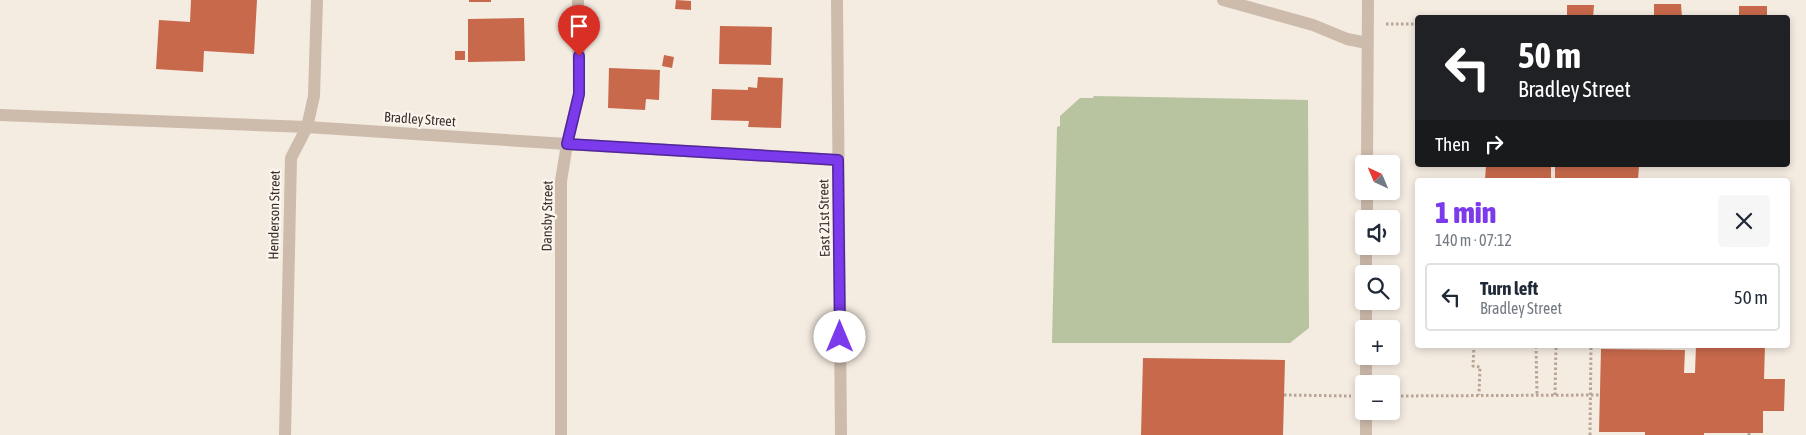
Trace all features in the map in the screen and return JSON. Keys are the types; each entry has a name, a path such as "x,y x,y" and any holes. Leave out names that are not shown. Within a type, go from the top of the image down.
{"street":[{"name":"Henderson Street","path":"285,435 291,158 307,127 314,96 317,0"},
{"name":"Dansby Street","path":"562,435 561,181 567,144 579,94 578,0"},
{"name":"East 21st Street","path":"837,0 841,435"},
{"path":"1222,0 1267,6 1347,39 1367,42"},
{"path":"1367,155 1368,0"},
{"name":"Bradley Street","path":"0,115 307,127 838,160"},
{"path":"1366,420 1366,435"}],"path":[{"path":"1367,24 1415,24"},
{"path":"1474,348 1473,366 1480,367 1480,396"},
{"path":"1536,348 1537,395"},
{"path":"1556,348 1556,395"},
{"path":"1590,348 1590,435"},
{"path":"1284,395 1355,396"},
{"path":"1400,396 1600,395"}],"green space":[{"path":"1094,96 1308,100 1309,328 1290,343 1052,343 1057,127 1060,126 1060,116 1080,98 1093,98"}],"building":[{"path":"191,0 257,0 254,54 204,51 203,72 156,69 159,20 190,22"},
{"path":"469,0 491,0 491,2 469,2"},
{"path":"676,0 691,1 691,10 675,9"},
{"path":"1654,4 1681,4 1682,15 1654,15"},
{"path":"1567,5 1594,5 1593,15 1567,15"},
{"path":"1739,6 1767,6 1767,15 1739,15"},
{"path":"524,18 525,61 468,62 468,19"},
{"path":"720,26 772,27 771,65 719,64"},
{"path":"455,51 465,51 465,60 455,60"},
{"path":"664,55 674,57 672,68 662,66"},
{"path":"609,68 660,70 659,100 646,99 645,110 608,108"},
{"path":"758,77 783,78 781,128 748,127 749,121 711,120 712,89 748,90 748,87 757,88"},
{"path":"1486,167 1551,167 1551,178 1485,178"},
{"path":"1555,167 1639,167 1638,178 1555,178"},
{"path":"1696,348 1765,348 1764,379 1785,379 1784,411 1763,411 1763,433 1645,435 1645,432 1599,432 1601,349 1685,350 1684,373 1695,373"},
{"path":"1143,358 1285,360 1283,435 1141,435"}],"route":[{"path":"579,56 579,94 567,144 838,160 840,337"}]}
